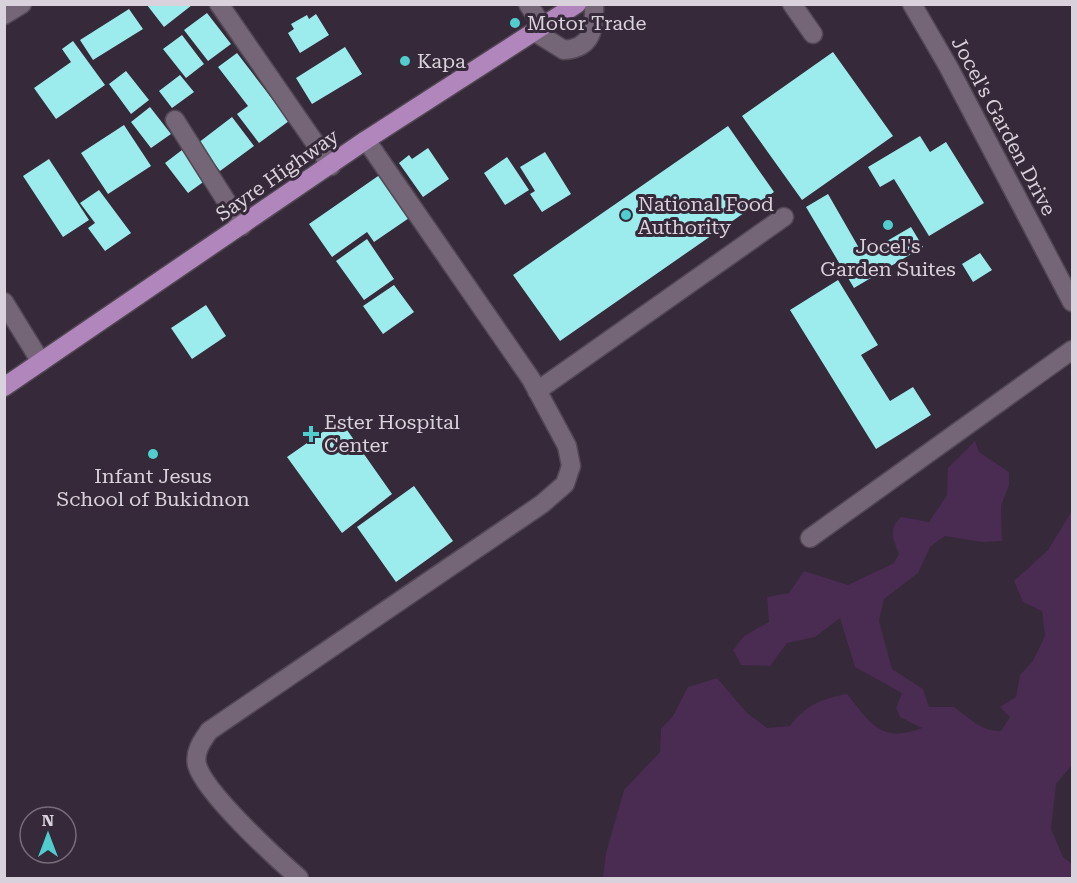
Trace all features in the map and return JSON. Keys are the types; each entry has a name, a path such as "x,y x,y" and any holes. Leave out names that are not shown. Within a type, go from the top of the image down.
{"highway":[{"name":"Sayre Highway","path":"4,387 366,140 577,4"}],"street":[{"path":"4,15 22,4"},
{"path":"219,4 331,166"},
{"path":"528,4 539,30 564,50 578,47 591,37 595,26 594,4"},
{"path":"792,4 813,34"},
{"name":"Jocel's Garden Drive","path":"912,4 948,66 1072,302"},
{"path":"175,120 242,226"},
{"path":"299,879 264,846 207,784 197,764 197,748 209,731 542,504 565,484 571,466 567,446 537,391 366,140"},
{"path":"537,391 784,217"},
{"path":"4,302 41,362"},
{"path":"810,537 1072,350"}],"shaded area":[{"path":"975,441 979,452 1009,472 1009,485 1001,506 1002,541 982,542 945,536 930,547 918,573 884,599 879,621 892,669 923,689 929,707 954,707 981,727 1001,731 1010,717 1000,707 1016,697 1020,675 1033,661 1045,636 1042,611 1023,602 1014,581 1048,550 1072,511 1072,765 1056,784 1051,829 1063,857 1072,864 1072,878 603,878 606,853 624,790 660,752 661,729 673,716 688,687 717,678 747,713 767,728 790,726 801,713 815,704 847,694 878,728 897,733 922,728 900,717 896,708 902,693 855,667 840,618 815,637 787,643 770,666 741,665 733,650 744,636 769,622 767,597 789,593 804,571 848,585 894,563 899,554 893,534 897,521 901,517 929,522 947,495 948,468"}],"building":[{"path":"147,5 192,5 164,27"},
{"path":"129,9 143,29 93,60 80,40"},
{"path":"207,13 231,44 208,61 184,30"},
{"path":"316,14 329,35 300,53 288,33 294,29 291,24 307,15 309,19"},
{"path":"182,35 204,64 186,78 163,49"},
{"path":"73,41 105,85 56,119 34,88 71,62 62,49"},
{"path":"345,47 362,74 312,104 296,78"},
{"path":"833,52 893,136 802,200 742,116"},
{"path":"237,53 289,121 259,143 237,114 248,106 218,67"},
{"path":"126,71 149,100 131,114 109,84"},
{"path":"180,75 194,92 172,108 159,91"},
{"path":"150,107 171,134 151,148 131,122"},
{"path":"232,117 254,146 220,171 198,143"},
{"path":"124,125 151,166 108,194 81,153"},
{"path":"728,126 774,192 560,341 513,275"},
{"path":"920,136 930,152 946,142 984,203 929,236 894,179 880,187 868,167"},
{"path":"428,148 449,179 423,197 399,163 409,155 412,159"},
{"path":"182,150 206,180 188,193 165,163"},
{"path":"545,152 571,194 542,212 530,194 535,191 520,167"},
{"path":"507,157 529,190 505,205 484,173"},
{"path":"49,159 89,220 63,237 23,176"},
{"path":"381,174 412,216 374,242 367,232 332,257 309,224"},
{"path":"99,190 131,233 105,251 88,228 95,223 80,203"},
{"path":"828,194 863,255 911,227 923,247 854,288 806,207"},
{"path":"367,239 394,279 364,300 336,261"},
{"path":"980,253 992,270 973,282 962,264"},
{"path":"838,280 878,345 861,355 890,401 913,387 931,415 876,449 790,310"},
{"path":"394,285 414,312 383,334 363,306"},
{"path":"206,305 226,336 192,359 171,328"},
{"path":"340,420 392,494 342,533 287,457"},
{"path":"414,486 453,541 396,582 357,527"}],"place":[{"name":"Motor Trade","path":"515,23"},
{"name":"Kapa","path":"405,61"},
{"name":"National Food Authority","path":"626,215"},
{"name":"Jocel's Garden Suites","path":"888,225"},
{"name":"Ester Hospital Center","path":"311,434"},
{"name":"Infant Jesus School of Bukidnon","path":"153,454"}]}
